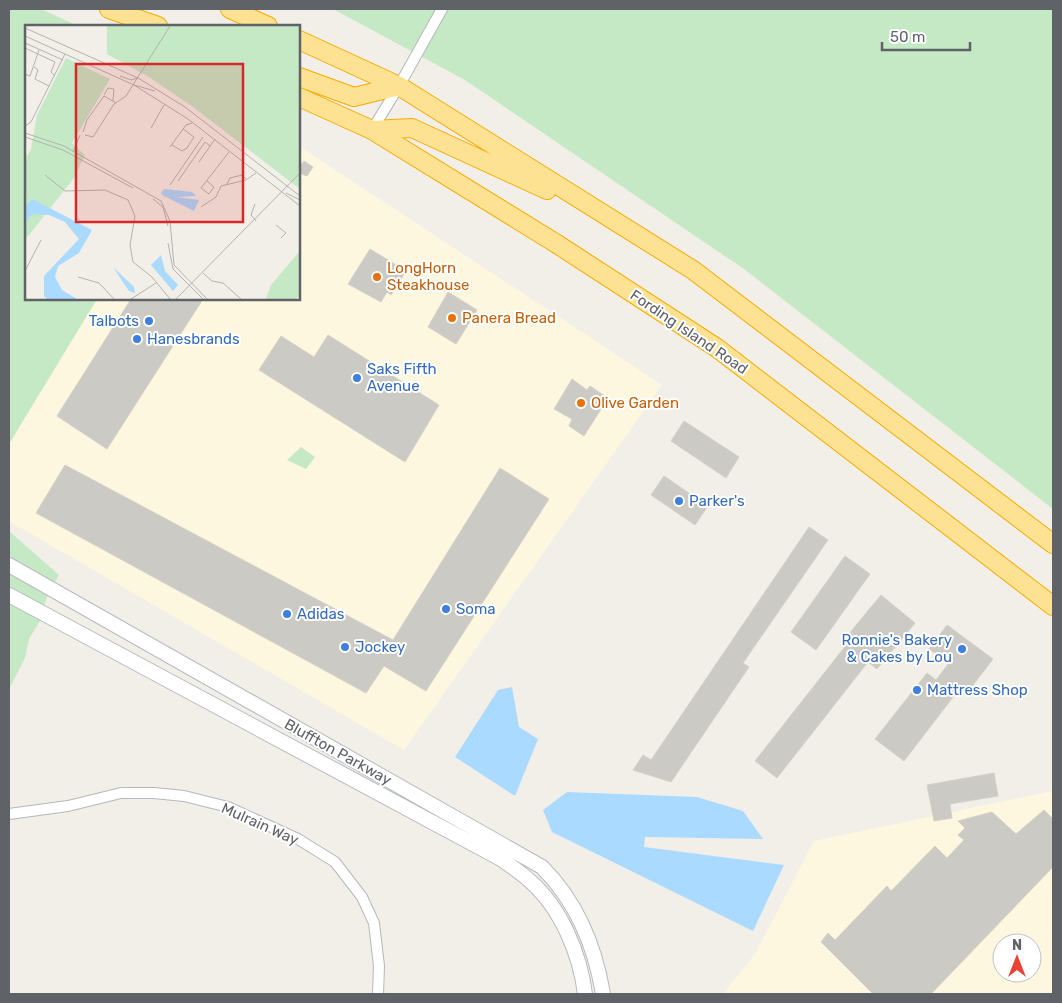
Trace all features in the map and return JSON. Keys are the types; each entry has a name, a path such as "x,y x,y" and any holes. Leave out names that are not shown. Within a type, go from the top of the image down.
{"highway":[{"path":"103,9 140,25"},
{"path":"109,9 155,25"},
{"path":"230,9 266,25"},
{"path":"300,40 400,86 701,276 1053,544"},
{"path":"300,77 354,97 400,86"},
{"name":"Fording Island Road","path":"300,97 372,130 567,251 718,348 1053,606"},
{"path":"372,130 412,128 611,219"}],"main road":[{"name":"Bluffton Parkway","path":"9,565 542,867 560,885 576,910 595,955 604,994"},
{"name":"Bluffton Parkway","path":"9,594 501,860 531,882 554,910 569,936 582,972 585,994"}],"street":[{"path":"372,130 400,86 442,9"},
{"name":"Mulrain Way","path":"9,814 68,806 121,793 154,793 184,796 228,807 298,839 335,862 362,898 374,923 379,966 378,994"}],"shaded area":[{"path":"300,147 662,385 404,750 9,521 9,444 96,300 300,300"},
{"path":"1053,791 1053,994 723,994 755,954 814,841"}],"green space":[{"path":"9,9 41,9 76,25 25,25 25,300 96,300 9,444"},
{"path":"333,9 1053,9 1053,509 744,269 465,80"},
{"path":"301,447 315,457 306,469 287,460"},
{"path":"9,531 59,575 47,596 41,619 29,639 25,658 9,689"}],"water":[{"path":"512,687 519,727 538,739 515,796 455,757 498,690"},
{"path":"567,792 697,797 743,811 763,839 645,837 644,847 784,865 753,931 552,832 543,810"}],"building":[{"path":"304,161 313,167 307,176 300,173 300,163 302,164"},
{"name":"LongHorn Steakhouse","path":"370,249 406,271 391,295 387,292 381,302 348,284"},
{"name":"Panera Bread","path":"448,292 477,310 456,344 428,327"},
{"path":"130,300 202,300 107,449 57,416"},
{"path":"328,335 439,405 405,462 259,370 281,336 314,357"},
{"name":"Olive Garden","path":"572,379 587,390 590,386 608,398 584,436 569,426 572,419 554,409"},
{"name":"Parker's","path":"684,421 739,457 726,478 671,441"},
{"path":"65,465 393,640 500,468 549,499 426,691 384,666 366,693 36,513"},
{"name":"Parker's","path":"664,476 708,506 695,525 651,495"},
{"path":"809,527 828,540 743,663 749,667 671,782 633,770 643,755 651,760"},
{"path":"845,556 870,574 816,650 791,632"},
{"path":"881,595 915,623 877,669 868,662 777,778 755,761 847,644 843,641"},
{"path":"947,625 993,659 967,693 960,688 904,761 875,739 927,673 936,680 949,663 929,649"},
{"path":"994,773 998,796 950,804 952,818 934,821 927,785"},
{"path":"1044,810 1053,819 1053,867 931,994 873,994 821,942 828,933 835,940 887,886 891,891 935,846 947,858 964,840 958,835 965,828 958,821 992,812 1016,834"}],"place":[{"name":"LongHorn Steakhouse","path":"377,277"},
{"name":"Panera Bread","path":"452,318"},
{"name":"Talbots","path":"149,321"},
{"name":"Hanesbrands","path":"137,339"},
{"name":"Saks Fifth Avenue","path":"357,378"},
{"name":"Olive Garden","path":"581,403"},
{"name":"Parker's","path":"679,501"},
{"name":"Soma","path":"446,609"},
{"name":"Adidas","path":"287,614"},
{"name":"Jockey","path":"345,647"},
{"name":"Ronnie's Bakery & Cakes by Lou","path":"962,649"},
{"name":"Mattress Shop","path":"917,690"}]}
